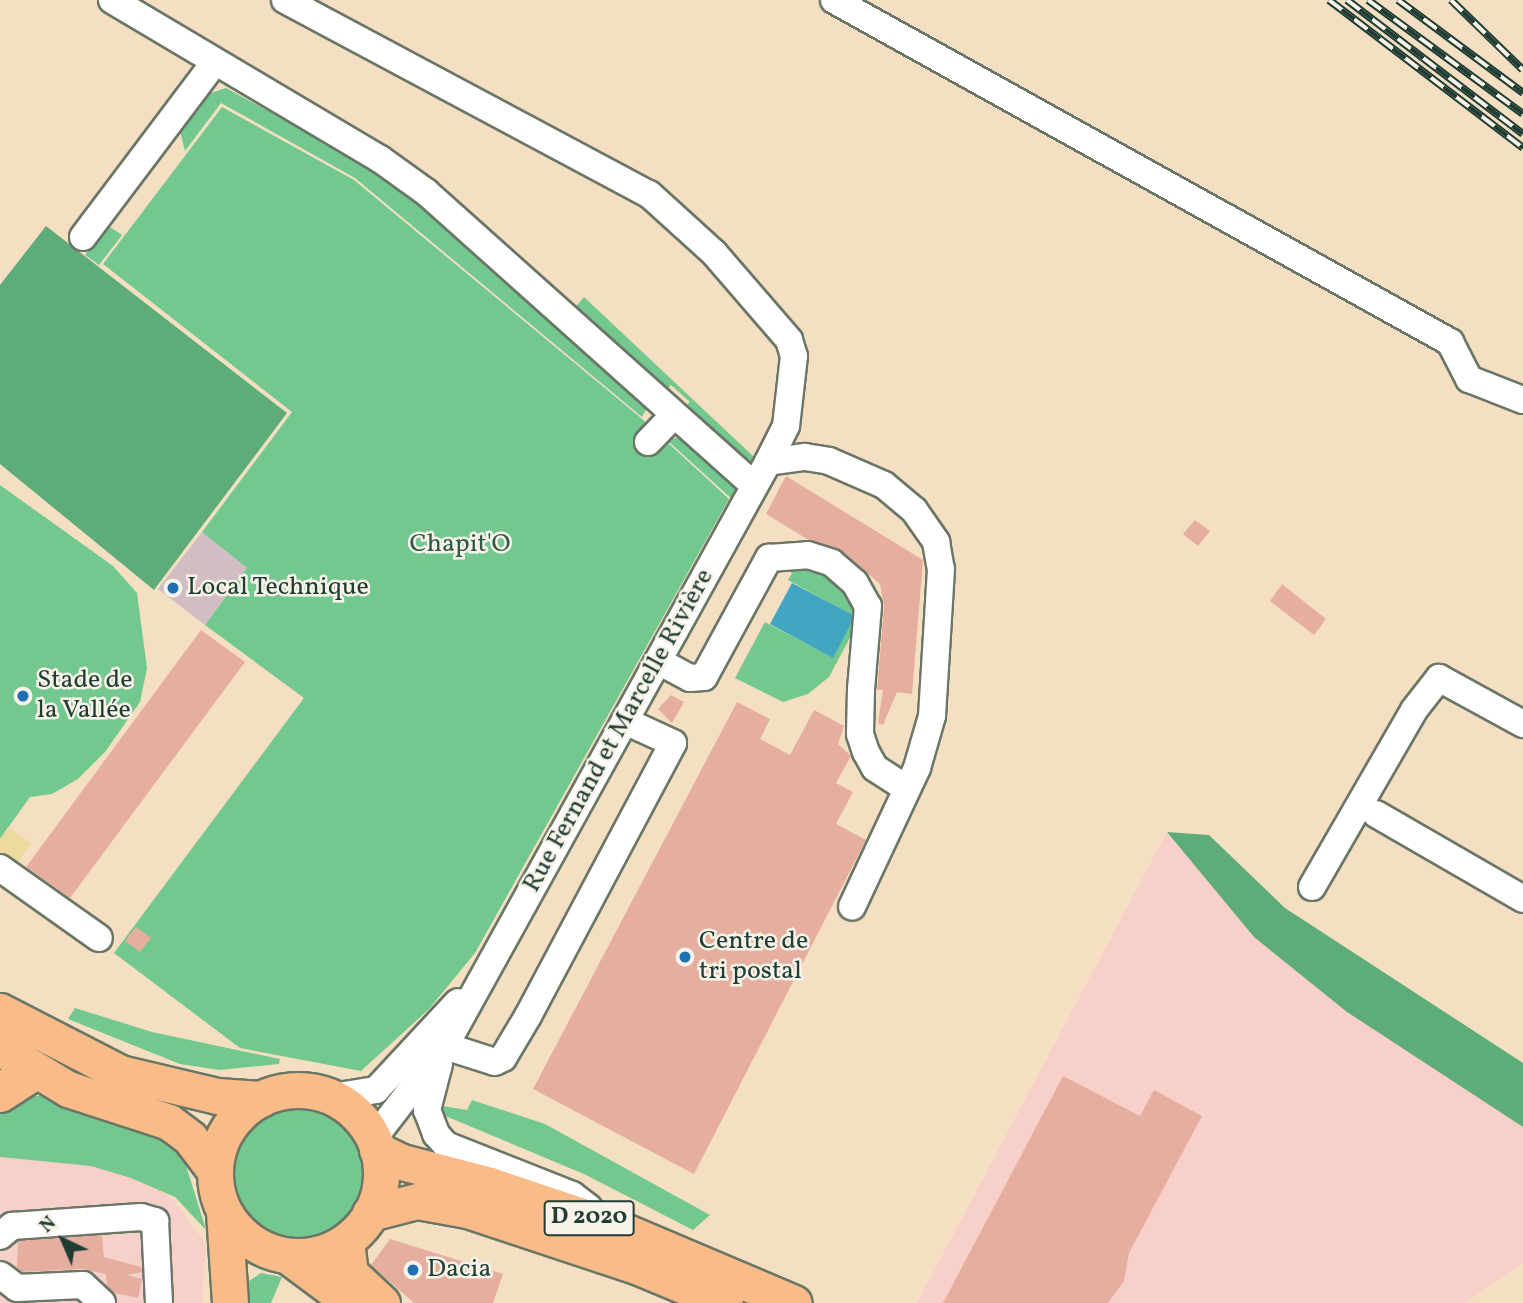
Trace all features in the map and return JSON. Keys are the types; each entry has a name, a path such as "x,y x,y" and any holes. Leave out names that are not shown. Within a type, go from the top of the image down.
{"highway":[{"path":"0,1093 34,1071"}],"main road":[{"name":"D 2020","path":"7,1037 173,1088 261,1099"},
{"path":"7,1037 34,1071"},
{"name":"D 2020","path":"34,1071 68,1089 169,1122 190,1138 215,1171"},
{"name":"D 2020","path":"224,1212 215,1171 217,1153 233,1121 261,1099 284,1091 308,1091 332,1097 356,1114 375,1144 402,1162 615,1227 794,1303"},
{"path":"231,1299 241,1277 278,1253 308,1255 346,1241 370,1213 380,1182 375,1144"},
{"name":"D 2020","path":"370,1213 417,1201 467,1210 639,1267 725,1303"},
{"path":"224,1212 238,1231 278,1253 351,1303"},
{"path":"224,1212 231,1299"},
{"path":"346,1241 350,1273 382,1303"}],"street":[{"path":"111,0 380,159 426,192 754,485"},
{"name":"Rue Fernand et Marcelle Rivière","path":"285,0 614,172 649,194 714,253 789,340 794,356 786,426 768,462 445,1046 375,1144"},
{"path":"834,0 1450,342 1469,379 1523,400"},
{"path":"83,237 214,63"},
{"path":"648,442 674,415"},
{"path":"768,462 805,457 859,472 914,510 936,541 941,569 932,716 917,768 852,907"},
{"path":"658,661 690,678 704,677 769,558 808,555 832,563 855,583 868,606 860,734 870,762 882,763 906,788"},
{"path":"1312,887 1413,710 1439,678 1523,724"},
{"path":"615,1227 572,1195 446,1145 436,1134 427,1110 445,1046 495,1062 503,1058 673,743 625,721"},
{"path":"1376,814 1523,899"},
{"path":"0,868 99,937"},
{"name":"Rue Fernand et Marcelle Rivière","path":"332,1097 376,1090 483,975"},
{"path":"0,1236 12,1226 141,1217 155,1222 159,1303"},
{"path":"0,1275 17,1287 83,1285 102,1303"}],"shaded area":[{"path":"202,532 247,568 205,625 158,589"},
{"path":"1167,832 1254,937 1347,1012 1523,1127 1523,1263 1465,1303 917,1303"},
{"path":"0,1155 31,1155 108,1168 150,1184 173,1199 206,1244 202,1303 0,1303"}],"green space":[{"path":"226,88 385,175 417,199 648,406 642,417 355,178 221,103 185,151 180,131 208,94"},
{"name":"Chapit'O","path":"222,107 354,180 641,418 729,499 475,953 429,1009 361,1071 240,1048 114,953 304,698 205,625 247,568 202,532 292,412 103,264"},
{"path":"107,225 122,235 99,265 85,255"},
{"path":"46,226 287,413 154,590 0,464 0,285"},
{"path":"584,297 754,457 750,464 682,409 690,402 671,385 663,392 572,311"},
{"path":"680,436 733,486 736,492 733,500 668,441"},
{"path":"0,485 113,566 137,593 147,668 140,702 105,752 78,779 52,794 30,797 0,839"},
{"path":"802,561 839,574 860,619 829,677 808,694 783,702 735,678 765,622 832,657 854,616 788,580 792,573 785,566"},
{"path":"1167,832 1209,835 1285,908 1523,1063 1523,1127 1347,1012 1254,937"},
{"path":"75,1008 152,1032 280,1059 279,1064 219,1070 180,1064 68,1019"},
{"path":"29,1096 44,1096 166,1141 185,1162 206,1230 175,1197 131,1178 91,1166 0,1157 0,1111"},
{"path":"472,1100 545,1124 710,1215 693,1230 584,1174 443,1115 443,1106 467,1110"},
{"path":"298,1104 324,1109 346,1124 361,1146 366,1172 361,1198 346,1220 324,1235 298,1240 272,1235 250,1220 235,1198 230,1172 235,1146 250,1124 272,1109"},
{"path":"261,1273 282,1277 271,1303 242,1303 249,1281"}],"sand":[{"path":"8,827 31,843 17,863 0,851 0,839"}],"water":[{"path":"792,583 855,616 833,658 770,624"}],"building":[{"path":"786,476 923,560 912,694 897,692 883,725 878,723 883,690 877,690 884,607 880,584 842,551 807,539 766,514"},
{"path":"1195,520 1210,531 1198,546 1183,534"},
{"path":"1282,584 1326,619 1314,635 1270,601"},
{"path":"201,630 245,662 70,898 26,867"},
{"path":"671,695 684,702 672,723 658,709"},
{"name":"Centre de tri postal","path":"737,702 770,719 760,739 790,755 814,710 844,726 838,744 851,756 836,783 853,792 836,824 866,840 694,1174 533,1089"},
{"path":"136,927 151,938 140,952 125,941"},
{"path":"1063,1076 1140,1116 1154,1090 1202,1116 1129,1253 1124,1281 1108,1303 943,1303"},
{"path":"102,1235 104,1257 141,1267 142,1272 127,1275 142,1279 138,1298 114,1293 107,1286 106,1274 82,1269 22,1272 17,1268 18,1241"},
{"path":"390,1239 503,1274 493,1303 414,1303 371,1265"}],"railway":[{"path":"1329,0 1523,148"},
{"path":"1347,0 1523,134"},
{"path":"1368,0 1523,114"},
{"path":"1398,0 1523,93"},
{"path":"1451,0 1523,70"}],"place":[{"name":"Local Technique","path":"173,588"},
{"name":"Stade de la Vallée","path":"23,696"},
{"name":"Centre de tri postal","path":"685,957"},
{"name":"Dacia","path":"413,1270"}]}
